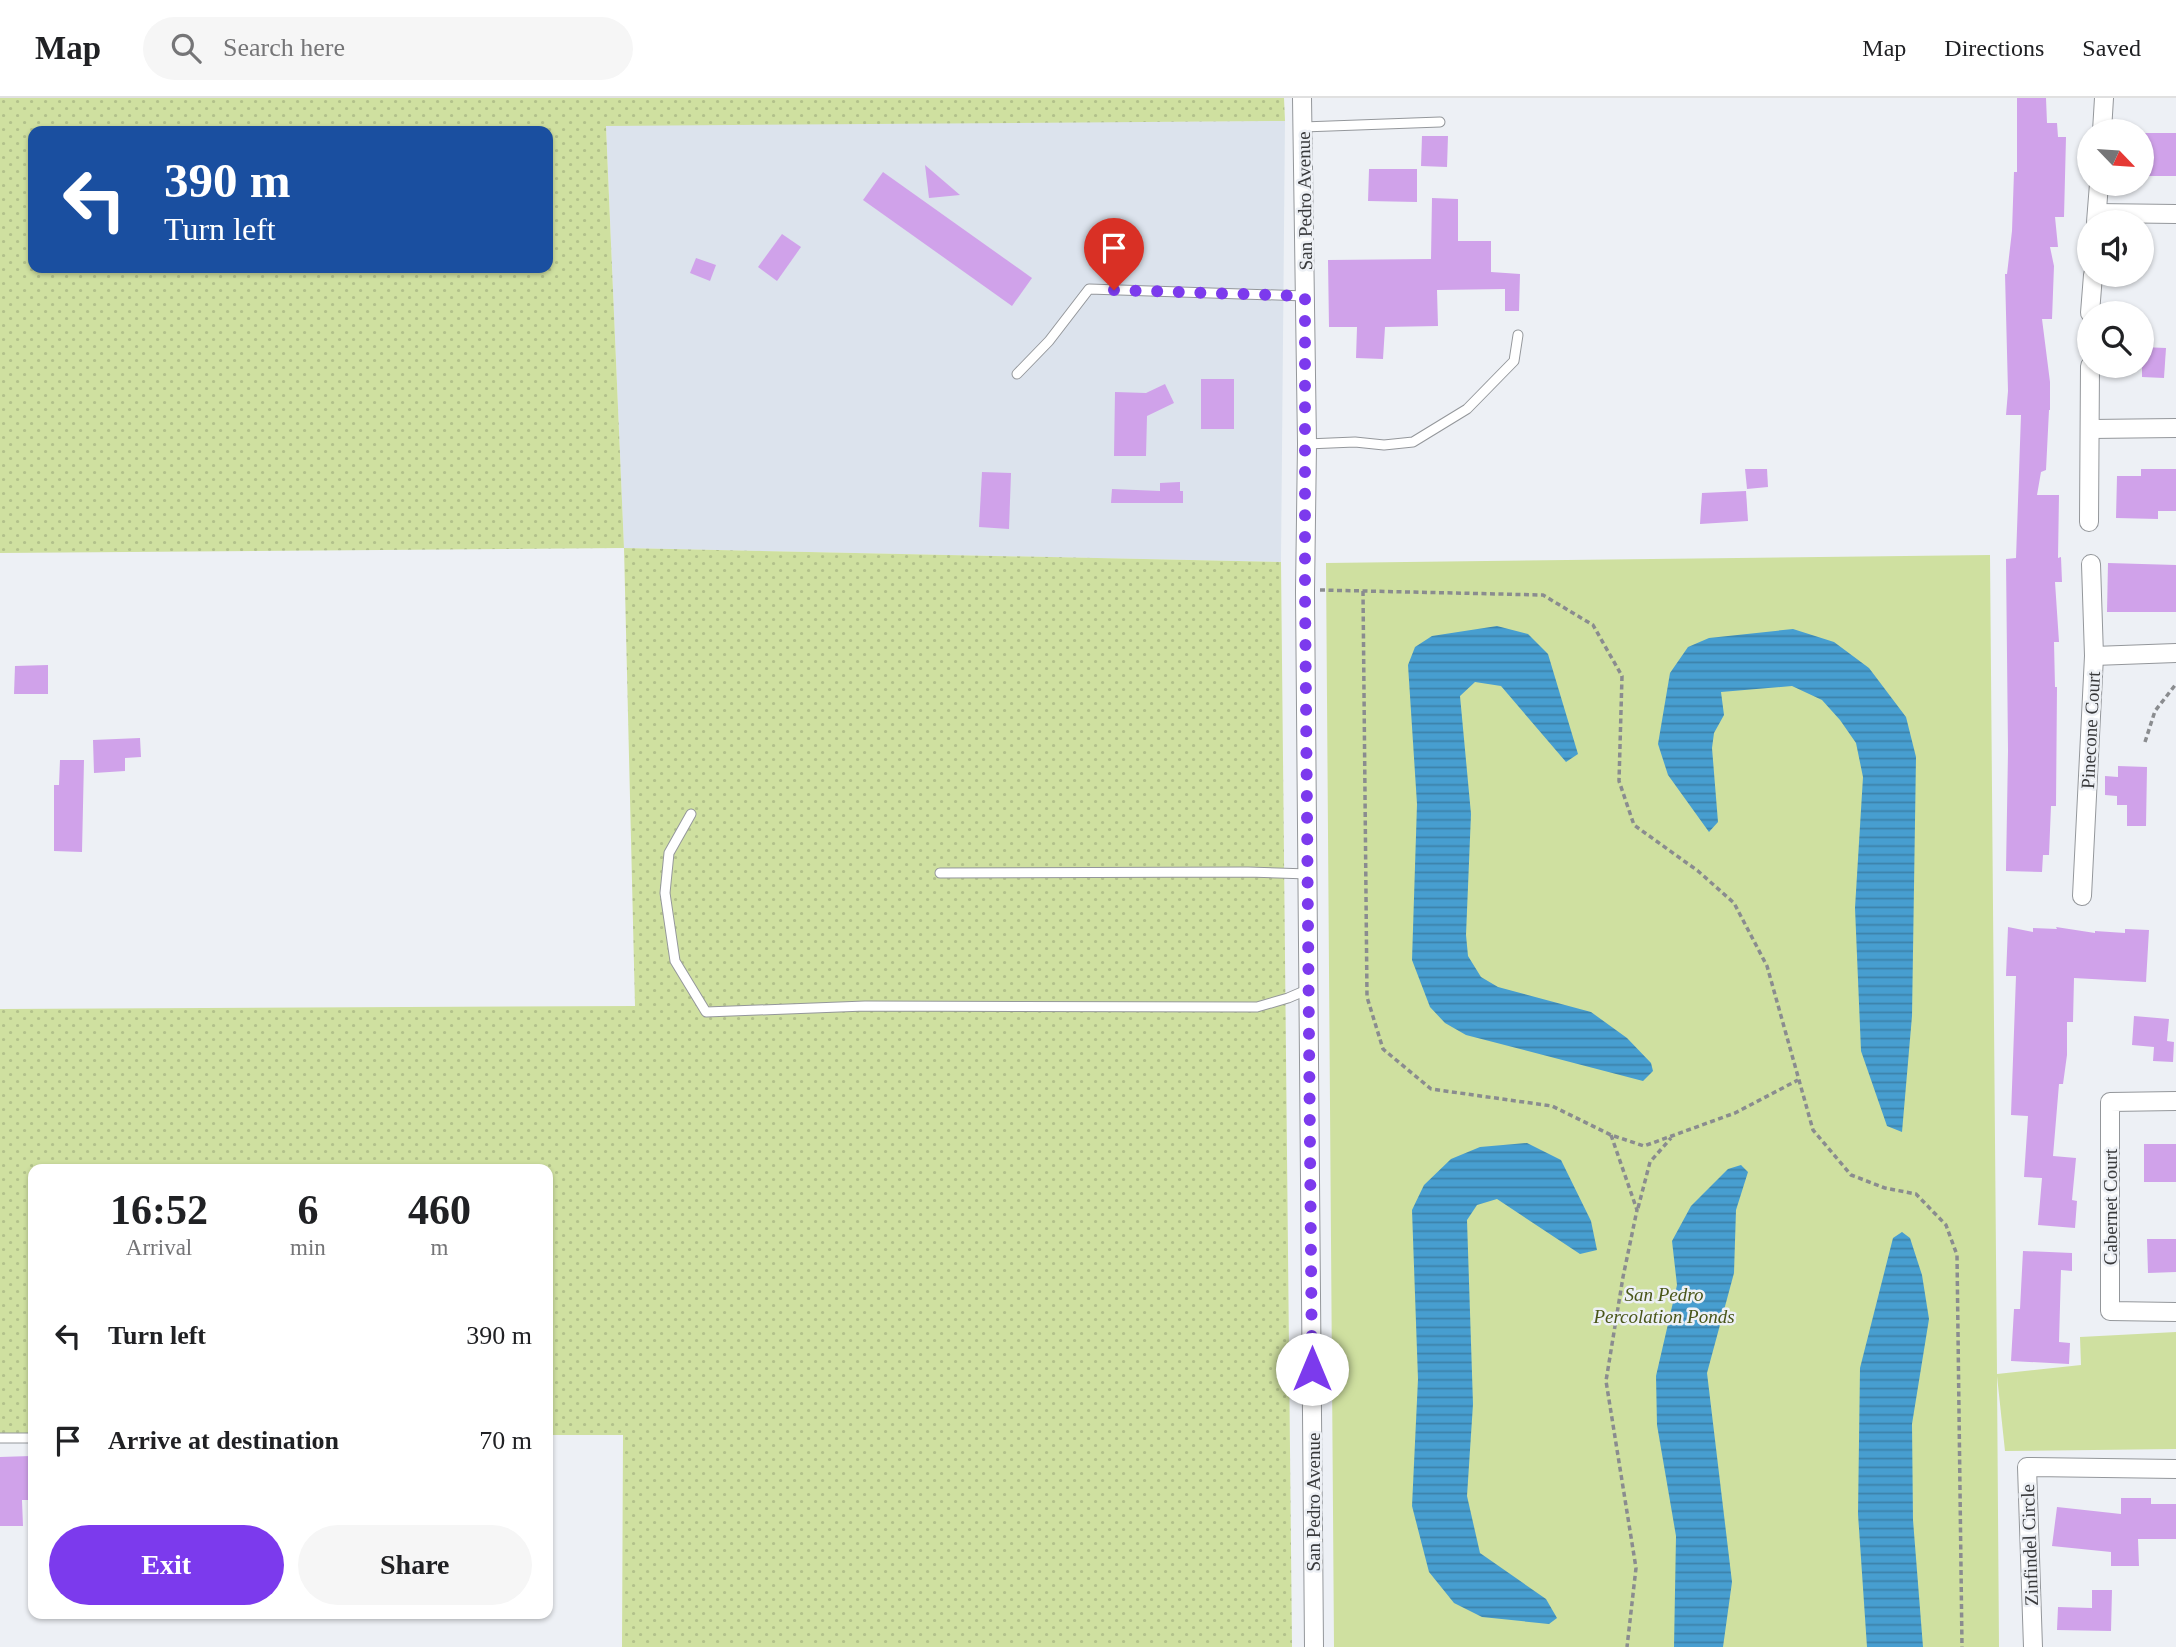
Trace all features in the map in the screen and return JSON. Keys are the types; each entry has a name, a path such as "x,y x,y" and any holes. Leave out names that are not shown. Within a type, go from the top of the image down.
{"street":[{"name":"San Pedro Avenue","path":"1303,98 1314,1647"},
{"path":"2103,119 2104,98"},
{"path":"2154,215 2176,214"},
{"path":"2089,522 2090,378"},
{"path":"2091,429 2176,428"},
{"name":"Pinecone Court","path":"2082,895 2094,656 2091,564"},
{"path":"2094,656 2176,653"},
{"name":"Cabernet Court","path":"2176,1101 2110,1102 2110,1311 2176,1312"},
{"name":"Zinfindel Circle","path":"2033,1647 2027,1467 2176,1469"}],"lane":[{"path":"1303,127 1440,122"},
{"path":"1017,374 1049,341 1089,289 1305,296"},
{"path":"1307,444 1355,442 1384,445 1413,442 1467,409 1481,395 1514,360 1518,335"},
{"path":"691,814 669,853 665,893 675,961 706,1012 865,1006 1256,1007 1309,989"},
{"path":"940,873 1308,874"},
{"path":"0,1438 28,1438"}],"path":[{"path":"1363,591 1367,997 1383,1049 1431,1089 1552,1106 1611,1135 1644,1146 1735,1113 1798,1080"},
{"path":"1305,592 1543,595 1593,625 1622,676 1619,781 1634,825 1698,871 1734,903 1767,966 1813,1130 1850,1175 1885,1188 1916,1194 1946,1225 1957,1255 1962,1647"},
{"path":"2145,742 2155,711 2176,684"},
{"path":"1611,1135 1637,1210"},
{"path":"1627,1647 1636,1568 1606,1381 1637,1210 1650,1162 1671,1138"}],"shaded area":[{"path":"1285,121 1281,562 624,548 606,125"}],"green space":[{"path":"0,98 1284,98 1285,121 606,126 624,548 0,553"},
{"path":"624,548 1281,562 1292,1647 622,1647 623,1435 553,1435 553,1164 28,1164 28,1435 0,1435 0,1009 635,1006"},
{"name":"San Pedro Percolation Ponds","path":"1990,555 1997,1374 2081,1365 2080,1337 2176,1332 2176,1449 2005,1451 1997,1376 1999,1647 1334,1647 1326,563"}],"water":[{"path":"1497,626 1528,634 1548,654 1578,754 1566,762 1501,686 1475,682 1460,696 1471,814 1466,935 1468,956 1481,977 1498,987 1591,1012 1627,1038 1651,1063 1653,1071 1643,1081 1466,1035 1445,1023 1430,1007 1412,960 1417,804 1408,665 1415,647 1432,636"},
{"path":"1793,629 1834,642 1869,668 1906,717 1916,757 1912,1016 1902,1132 1887,1126 1861,1051 1855,908 1863,777 1856,743 1822,700 1792,686 1721,692 1724,715 1714,733 1712,748 1718,822 1709,832 1668,775 1658,744 1670,673 1688,647 1709,638"},
{"path":"1527,1143 1561,1160 1591,1221 1597,1250 1580,1254 1497,1199 1477,1205 1467,1220 1473,1404 1467,1496 1480,1553 1546,1599 1557,1618 1549,1624 1482,1617 1454,1603 1429,1572 1412,1506 1418,1379 1412,1210 1424,1185 1451,1159 1480,1147"},
{"path":"1741,1165 1748,1172 1736,1210 1734,1273 1707,1373 1732,1582 1723,1647 1674,1647 1676,1536 1657,1425 1656,1376 1677,1285 1672,1241 1691,1206 1728,1169"},
{"path":"1902,1232 1910,1238 1922,1275 1929,1319 1912,1424 1913,1520 1923,1647 1867,1647 1858,1514 1860,1368 1893,1238"}],"building":[{"path":"2017,98 2046,98 2047,123 2057,123 2058,137 2066,137 2064,217 2055,217 2058,247 2050,247 2054,266 2052,319 2042,319 2050,382 2050,410 2046,470 2041,472 2037,495 2059,495 2058,558 2061,557 2062,582 2055,582 2059,642 2054,642 2057,687 2056,806 2051,806 2049,855 2043,855 2042,872 2006,871 2006,559 2016,558 2021,415 2006,415 2008,391 2005,274 2012,231 2014,172 2017,172"},
{"path":"2154,133 2176,133 2176,176 2154,176"},
{"path":"1422,136 1448,136 1447,167 1421,166"},
{"path":"925,165 960,195 929,198"},
{"path":"1369,169 1417,169 1417,202 1368,201"},
{"path":"883,172 1032,278 1012,306 863,200"},
{"path":"1432,198 1458,199 1458,241 1491,241 1491,272 1520,274 1519,311 1505,311 1505,289 1437,290 1438,326 1385,327 1383,359 1356,358 1357,327 1329,327 1328,260 1431,259"},
{"path":"782,234 801,247 777,281 758,267"},
{"path":"696,258 716,265 710,281 690,273"},
{"path":"2154,348 2166,348 2164,378 2154,378"},
{"path":"1201,379 1234,379 1234,429 1201,429"},
{"path":"1165,384 1174,403 1147,416 1146,456 1114,456 1115,392 1146,393"},
{"path":"1745,469 1767,469 1768,487 1747,489"},
{"path":"2141,469 2176,469 2176,511 2158,511 2158,519 2116,518 2117,476 2141,476"},
{"path":"982,472 1011,473 1009,529 979,527"},
{"path":"1180,482 1183,503 1111,503 1112,489 1160,491 1160,483"},
{"path":"1746,491 1748,521 1700,524 1702,493"},
{"path":"2108,563 2176,565 2176,612 2107,612"},
{"path":"48,665 48,694 14,694 15,666"},
{"path":"140,738 141,757 125,758 125,771 94,773 93,740"},
{"path":"60,760 84,760 82,852 54,851 54,785 59,785"},
{"path":"2118,766 2147,767 2146,826 2127,826 2127,805 2117,805 2117,796 2105,795 2105,776 2118,777"},
{"path":"2008,927 2033,932 2033,928 2057,929 2056,927 2095,933 2125,933 2125,929 2149,930 2146,982 2074,978 2073,1022 2067,1022 2067,1055 2063,1084 2059,1084 2053,1156 2076,1158 2072,1200 2077,1201 2075,1228 2038,1225 2042,1178 2024,1177 2028,1116 2011,1115 2016,976 2006,976"},
{"path":"2134,1016 2169,1019 2167,1041 2174,1042 2173,1062 2153,1061 2154,1047 2132,1045"},
{"path":"2144,1144 2176,1144 2176,1182 2144,1182"},
{"path":"2147,1239 2176,1239 2176,1272 2148,1273"},
{"path":"2023,1251 2072,1253 2072,1271 2061,1270 2059,1342 2070,1343 2069,1364 2011,1361 2014,1309 2020,1309"},
{"path":"28,1456 28,1500 22,1500 23,1526 0,1526 0,1457"},
{"path":"2121,1498 2151,1498 2151,1504 2176,1504 2176,1539 2138,1539 2139,1566 2111,1566 2111,1552 2052,1546 2057,1507 2121,1514"},
{"path":"2092,1590 2112,1590 2111,1631 2057,1630 2058,1607 2092,1608"}],"route":[{"path":"1114,290 1305,296 1312,1369"}]}
